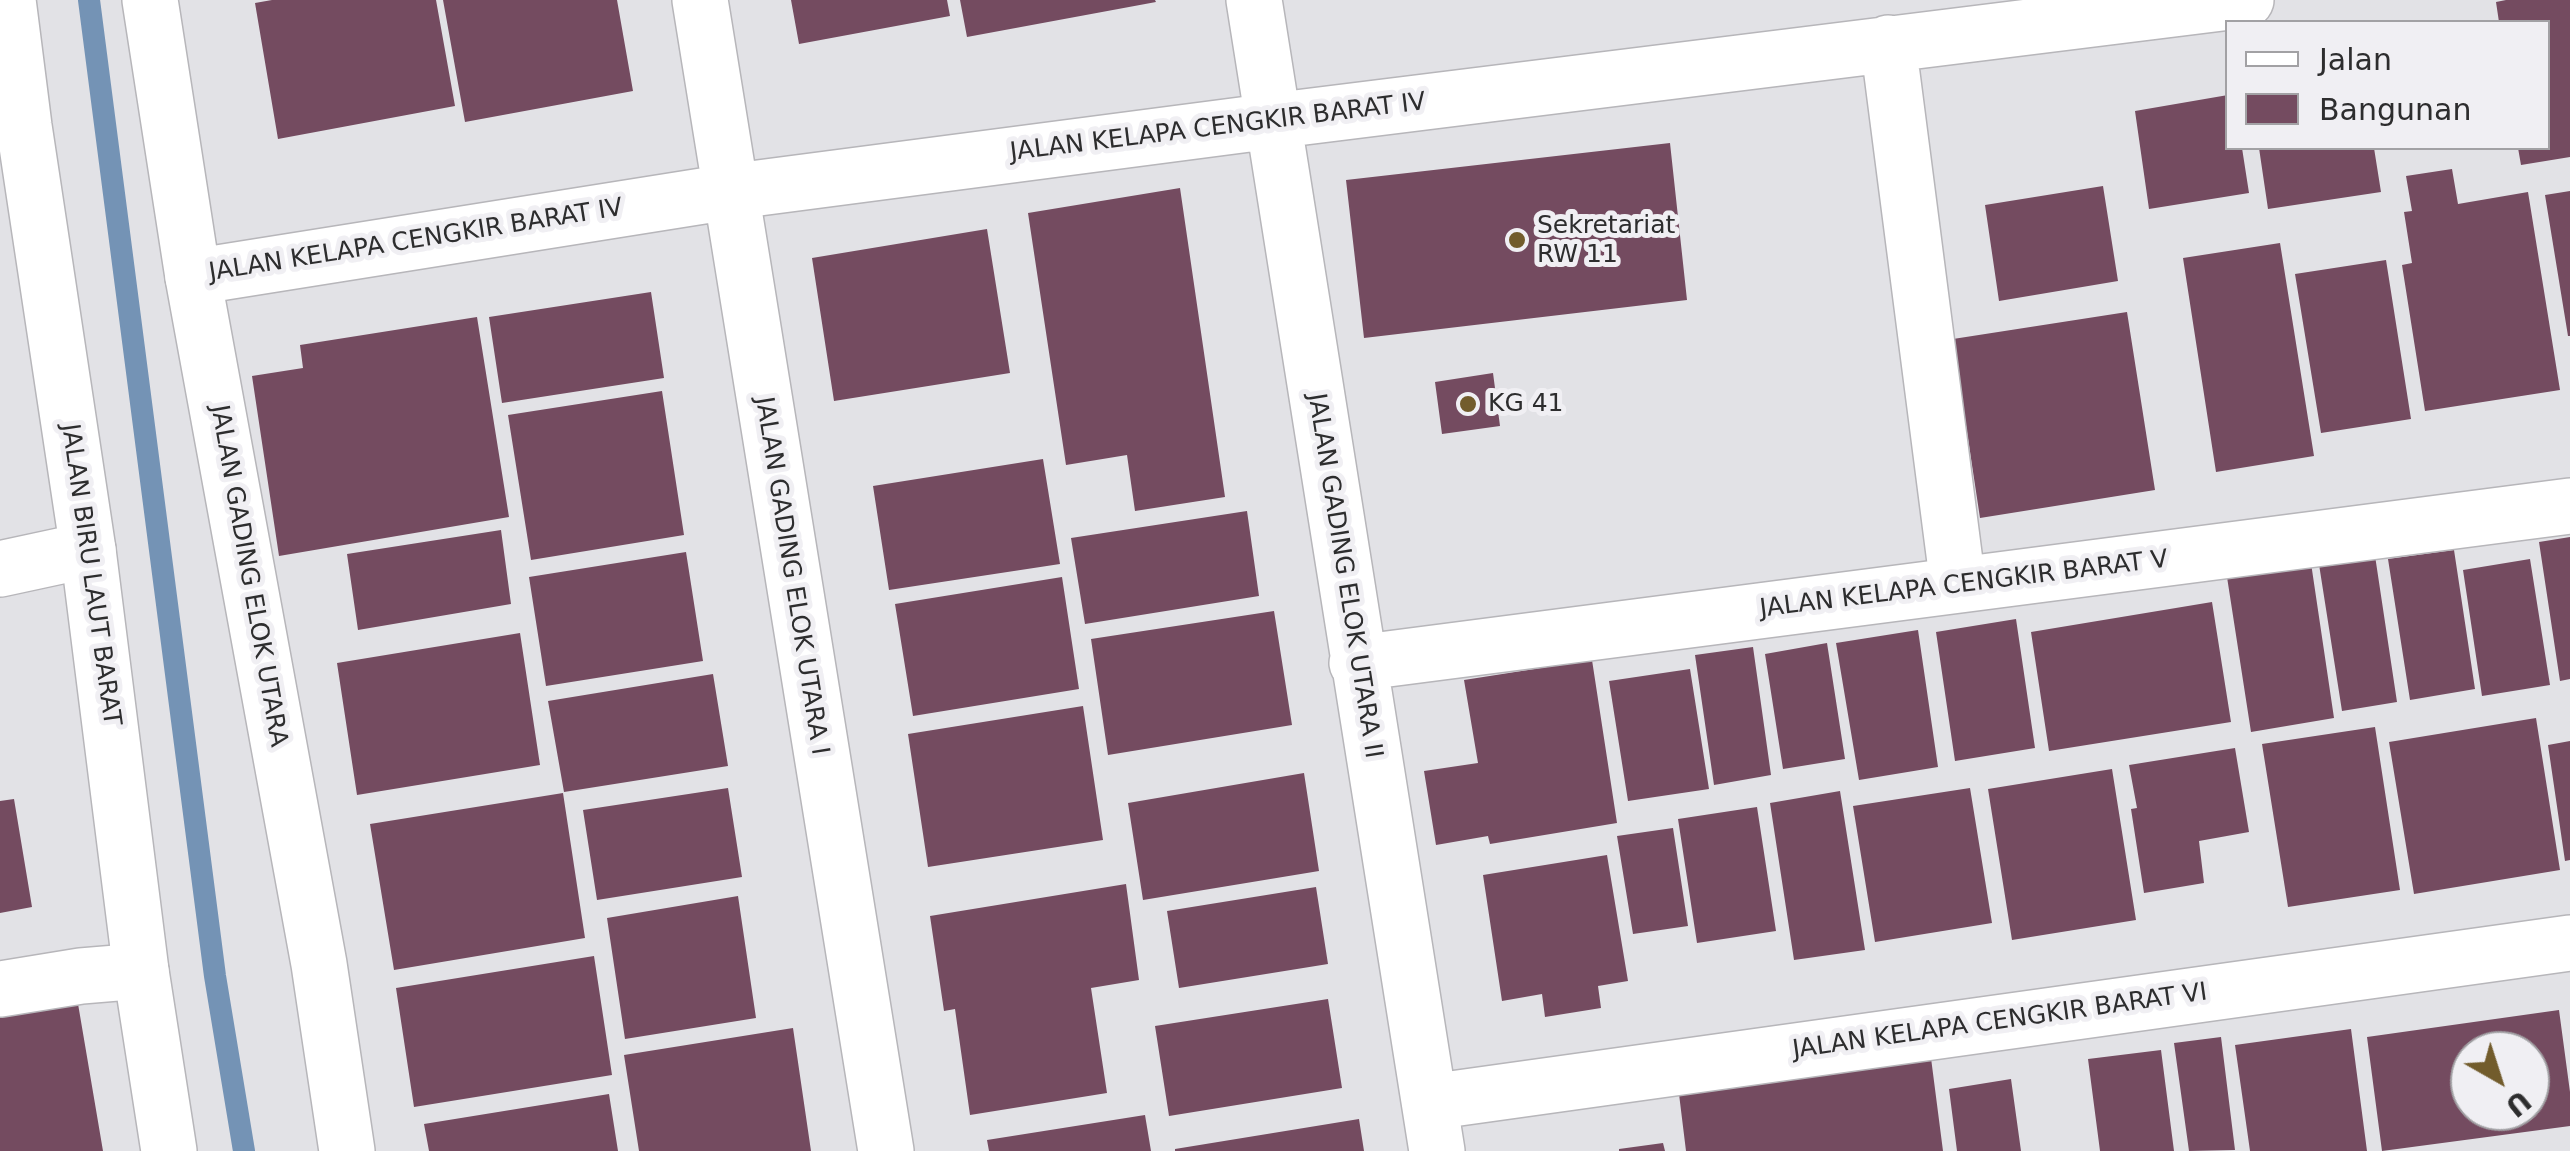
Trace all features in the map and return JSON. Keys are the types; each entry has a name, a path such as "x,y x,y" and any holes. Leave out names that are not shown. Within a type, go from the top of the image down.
{"street":[{"name":"JALAN BIRU LAUT BARAT","path":"8,0 12,127 88,550 141,971 169,1151"},
{"name":"JALAN GADING ELOK UTARA","path":"150,0 193,277 318,964 347,1151"},
{"name":"JALAN GADING ELOK UTARA I","path":"700,0 886,1151"},
{"name":"JALAN GADING ELOK UTARA II","path":"1254,0 1357,664 1434,1126"},
{"name":"JALAN KELAPA CENGKIR BARAT IV","path":"193,277 728,192 2246,0"},
{"path":"1888,43 1958,585"},
{"name":"JALAN KELAPA CENGKIR BARAT V","path":"1357,664 2570,506"},
{"path":"0,569 88,550"},
{"name":"JALAN KELAPA CENGKIR BARAT VI","path":"1434,1126 2570,942"},
{"path":"0,989 141,971"}],"building":[{"path":"436,0 455,106 278,139 255,3"},
{"path":"443,0 617,0 633,91 465,122"},
{"path":"791,0 947,0 950,16 799,44"},
{"path":"960,0 1155,0 1156,2 967,37"},
{"path":"2570,0 2570,157 2521,165 2518,150 2550,150 2550,20 2499,20 2496,2"},
{"path":"2225,96 2225,150 2242,150 2249,193 2149,209 2135,111"},
{"name":"Sekretariat RW 11","path":"1670,143 1687,300 1364,338 1346,180"},
{"path":"2259,150 2374,150 2381,192 2268,209"},
{"path":"2452,169 2458,204 2528,192 2560,390 2425,411 2402,265 2412,263 2404,212 2412,211 2406,176"},
{"path":"2103,186 2118,281 1999,301 1985,205"},
{"path":"1180,188 1225,497 1135,511 1127,455 1066,465 1028,213"},
{"path":"2570,191 2570,336 2568,336 2545,195"},
{"path":"987,229 1010,373 834,401 812,258"},
{"path":"2280,243 2314,456 2216,472 2183,258"},
{"path":"2386,260 2411,419 2321,433 2295,274"},
{"path":"651,292 664,378 502,403 489,317"},
{"path":"2127,312 2155,490 1980,518 1953,339"},
{"path":"477,317 509,517 279,556 252,376 303,368 300,345"},
{"name":"KG 41","path":"1493,373 1500,426 1442,434 1435,382"},
{"path":"662,391 684,535 531,560 508,415"},
{"path":"1043,459 1060,564 889,590 873,486"},
{"path":"1247,511 1259,596 1085,624 1071,538"},
{"path":"501,530 511,604 358,630 347,554"},
{"path":"2570,537 2570,679 2560,681 2539,542"},
{"path":"2374,549 2397,702 2342,711 2318,558"},
{"path":"2454,550 2475,689 2410,700 2388,559"},
{"path":"686,552 703,661 546,686 529,577"},
{"path":"2530,559 2550,685 2482,696 2463,570"},
{"path":"2311,563 2334,718 2251,732 2227,577"},
{"path":"1062,577 1079,689 913,716 895,604"},
{"path":"2212,602 2231,722 2049,751 2031,632"},
{"path":"1274,611 1292,725 1108,755 1091,639"},
{"path":"2016,619 2035,748 1955,761 1936,632"},
{"path":"1918,630 1938,767 1859,780 1836,643"},
{"path":"520,633 540,765 357,795 337,663"},
{"path":"1827,643 1845,759 1783,769 1765,654"},
{"path":"1753,647 1771,775 1714,785 1695,655"},
{"path":"1592,660 1617,823 1490,844 1488,836 1436,845 1424,771 1478,763 1464,680"},
{"path":"1690,669 1709,789 1628,801 1609,681"},
{"path":"713,674 728,766 564,792 548,701"},
{"path":"1083,706 1103,840 928,867 908,734"},
{"path":"2536,718 2560,870 2414,894 2389,742"},
{"path":"2375,727 2400,890 2288,907 2262,744"},
{"path":"2570,741 2570,860 2565,861 2548,745"},
{"path":"2235,748 2249,832 2199,841 2204,883 2144,893 2131,809 2137,808 2129,765"},
{"path":"2112,769 2136,920 2012,940 1988,789"},
{"path":"1304,773 1319,871 1143,900 1128,803"},
{"path":"728,788 742,877 597,900 583,810"},
{"path":"1970,788 1992,923 1875,942 1853,806"},
{"path":"1840,791 1865,950 1794,960 1770,803"},
{"path":"563,793 585,938 394,970 370,824"},
{"path":"14,799 32,907 0,913 0,801"},
{"path":"1757,807 1776,931 1697,943 1678,819"},
{"path":"1673,828 1688,926 1633,934 1617,836"},
{"path":"1607,855 1628,981 1598,986 1601,1008 1545,1017 1542,994 1502,1001 1483,875"},
{"path":"1126,884 1139,980 1091,988 1107,1093 970,1115 955,1009 944,1011 930,916"},
{"path":"1316,887 1328,964 1179,988 1167,911"},
{"path":"738,896 756,1018 625,1039 607,918"},
{"path":"594,956 612,1075 414,1107 396,988"},
{"path":"76,992 103,1151 0,1151 0,1006"},
{"path":"1328,999 1342,1088 1169,1116 1155,1026"},
{"path":"2559,1010 2570,1092 2570,1126 2550,1129 2550,1031 2450,1031 2450,1131 2532,1131 2382,1151 2367,1037"},
{"path":"793,1028 811,1151 639,1151 624,1055"},
{"path":"2351,1029 2367,1151 2250,1151 2235,1045"},
{"path":"2221,1037 2235,1150 2189,1151 2174,1043"},
{"path":"2161,1050 2174,1151 2100,1151 2088,1059"},
{"path":"1931,1058 1943,1151 1686,1151 1679,1094"},
{"path":"2011,1079 2021,1151 1957,1151 1949,1089"},
{"path":"609,1094 618,1151 429,1151 424,1124"},
{"path":"1145,1115 1151,1151 989,1151 987,1140"},
{"path":"1359,1119 1364,1151 1175,1151 1175,1149"},
{"path":"1663,1143 1665,1151 1619,1151 1619,1149"}],"waterway":[{"path":"89,0 215,976 244,1151"}],"place":[{"name":"Sekretariat RW 11","path":"1517,240"},
{"name":"KG 41","path":"1468,404"}]}
